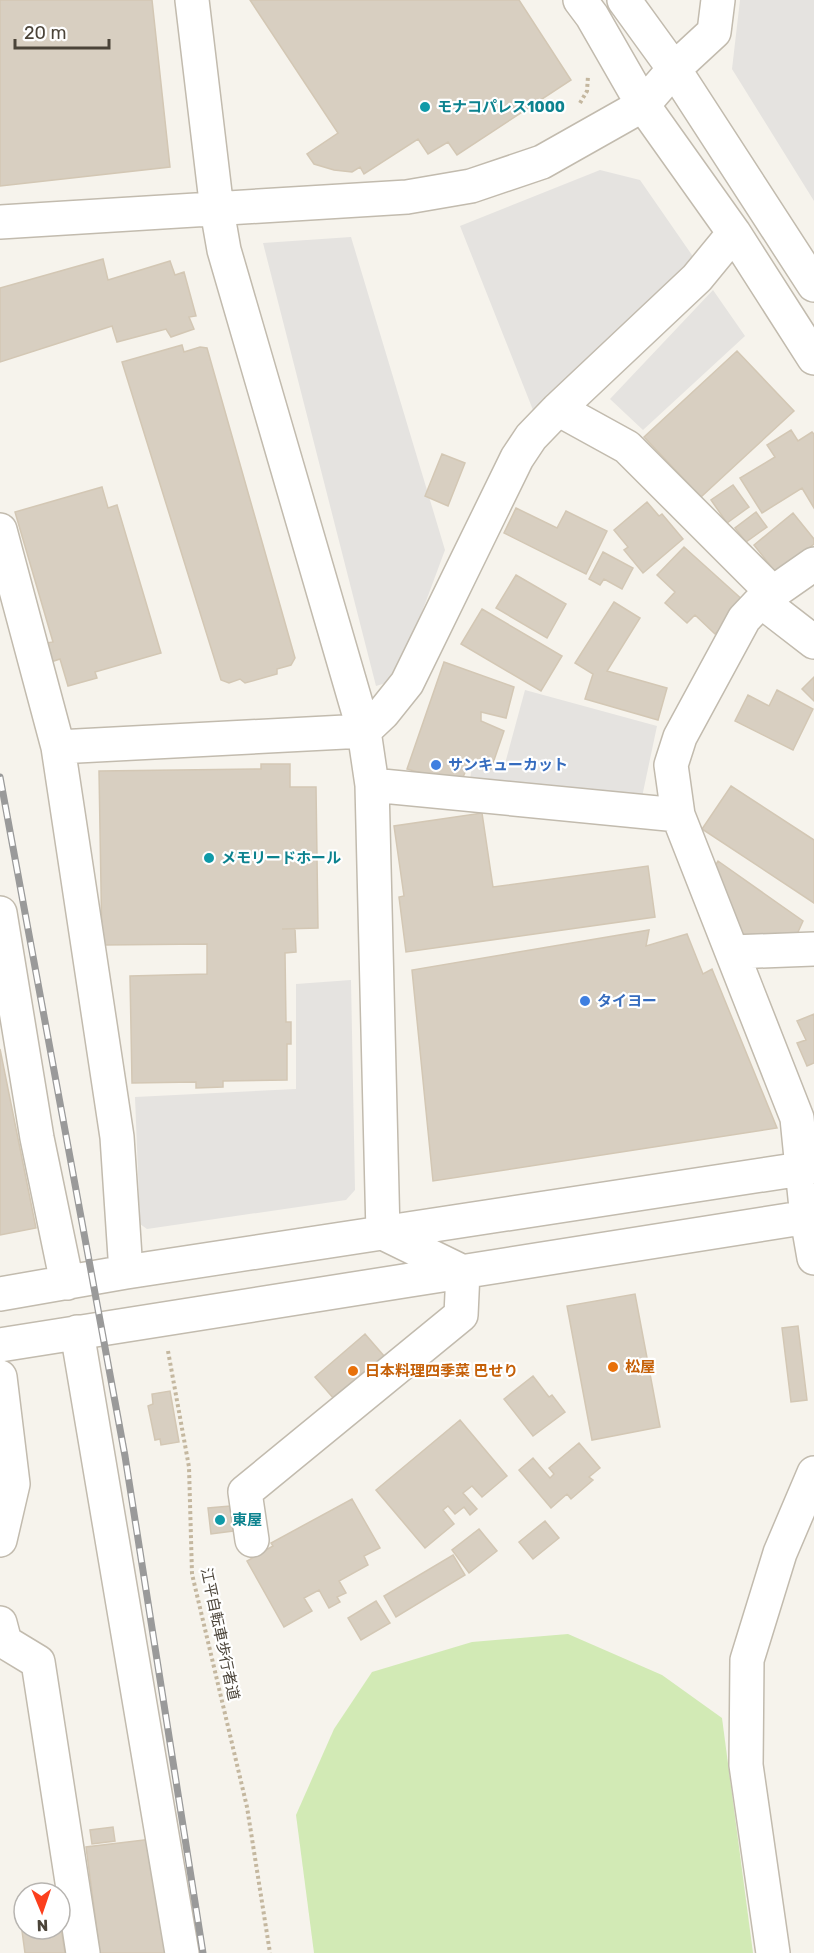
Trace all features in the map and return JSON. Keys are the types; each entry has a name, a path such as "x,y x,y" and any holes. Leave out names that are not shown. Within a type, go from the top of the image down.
{"street":[{"path":"192,0 217,210 224,250 364,731 372,785 383,1233"},
{"path":"580,0 592,16 643,105 734,233 814,358"},
{"path":"624,0 674,69 814,285"},
{"path":"0,222 406,197 471,186 542,162 643,105 674,69 714,32 718,0"},
{"path":"58,747 364,731 383,713 407,683 516,458 531,437 697,278 734,233"},
{"path":"558,409 627,447 767,597 814,642"},
{"path":"0,530 58,747 117,1137 126,1272"},
{"path":"814,564 767,597 744,619 680,737 671,765 678,815 797,1118 808,1168 814,1258"},
{"path":"372,785 678,815"},
{"path":"0,913 37,1138 67,1283"},
{"path":"732,952 814,949"},
{"path":"0,1294 126,1272 808,1168"},
{"path":"0,1345 162,1317 810,1217"},
{"path":"383,1233 463,1272"},
{"path":"252,1540 245,1492 461,1315 463,1272"},
{"path":"77,1332 182,1953"},
{"path":"0,1377 13,1484 0,1540"},
{"path":"773,1953 746,1765 747,1660 780,1553 814,1473"},
{"path":"2,1638 38,1662 83,1953"}],"path":[{"path":"577,109 587,91 588,73"},
{"name":"江平自転車歩行者道","path":"162,1317 189,1467 192,1574 247,1807 270,1953"}],"green space":[{"path":"568,1634 662,1675 722,1718 753,1953 314,1953 296,1815 334,1729 372,1672 472,1642"}],"shaded area":[{"path":"740,0 814,0 814,201 732,69"},
{"path":"600,170 640,180 694,258 533,410 460,226"},
{"path":"351,237 445,550 416,628 392,681 376,686 263,243"},
{"path":"713,290 745,336 643,430 610,399"},
{"path":"525,690 657,726 642,797 469,787 472,766 503,771"},
{"path":"351,980 355,1190 346,1200 147,1229 140,1224 135,1097 296,1089 296,984"}],"building":[{"path":"0,0 152,0 170,167 0,186"},
{"name":"モナコパレス1000","path":"250,0 519,0 571,80 457,155 448,142 428,154 418,139 364,174 360,167 352,172 334,170 314,164 307,154 338,133"},
{"path":"103,259 108,280 170,261 175,275 184,272 196,316 189,317 194,329 171,337 166,329 117,342 112,326 0,362 0,288"},
{"path":"182,345 184,352 200,347 207,348 295,658 291,665 277,669 277,674 245,683 240,679 229,683 221,680 122,362"},
{"path":"737,351 794,411 701,497 644,437"},
{"path":"791,430 798,441 812,432 814,434 814,508 802,488 762,513 740,478 775,457 767,445"},
{"path":"442,454 465,463 448,506 425,496"},
{"path":"733,485 749,507 727,523 711,500"},
{"path":"102,487 108,508 117,505 161,653 95,672 97,678 68,686 60,659 51,662 46,643 53,642 15,512"},
{"path":"647,502 659,516 662,514 683,539 643,573 624,550 628,547 614,530"},
{"path":"516,508 557,528 566,511 607,531 586,574 504,533"},
{"path":"756,512 767,527 746,542 735,528"},
{"path":"793,513 814,539 814,544 777,574 754,545"},
{"path":"684,547 745,602 715,634 695,615 687,623 665,603 675,592 657,575"},
{"path":"603,552 633,568 622,589 604,579 600,585 589,579"},
{"path":"516,575 566,604 547,638 496,608"},
{"path":"614,602 640,618 607,671 667,688 658,720 585,699 593,674 575,663"},
{"path":"482,609 562,656 541,691 461,644"},
{"path":"444,662 514,687 506,718 481,712 481,721 504,731 491,769 470,761 460,784 407,769"},
{"path":"814,677 814,701 802,689"},
{"path":"777,690 813,709 793,750 735,721 748,695 769,706"},
{"name":"メモリードホール","path":"261,764 290,764 290,787 316,787 318,928 282,929 295,929 296,952 285,953 286,1022 291,1022 291,1044 287,1044 287,1080 223,1081 223,1087 196,1088 196,1082 132,1083 130,976 207,974 207,944 102,945 99,771 261,769"},
{"path":"731,786 814,840 814,903 702,829"},
{"path":"482,813 493,887 648,866 655,917 406,952 399,897 404,896 394,826"},
{"path":"718,861 803,921 793,943 747,942 716,893 710,874"},
{"path":"649,930 646,946 687,934 703,974 712,969 777,1128 433,1181 412,970"},
{"path":"814,1014 814,1063 807,1066 797,1043 806,1040 797,1021"},
{"path":"0,1049 36,1228 0,1235"},
{"name":"松屋","path":"635,1294 660,1427 592,1440 567,1306"},
{"path":"798,1326 807,1400 791,1402 782,1328"},
{"name":"日本料理四季菜 巴せり","path":"365,1334 391,1364 341,1407 315,1377"},
{"path":"533,1376 549,1397 552,1395 565,1412 533,1436 504,1399"},
{"path":"170,1391 179,1442 161,1445 160,1439 155,1440 148,1406 153,1404 152,1394"},
{"path":"460,1420 507,1476 482,1497 472,1486 463,1493 477,1509 470,1515 464,1507 455,1514 448,1506 443,1510 454,1524 425,1548 376,1490"},
{"path":"579,1443 600,1468 589,1477 593,1480 571,1499 567,1494 551,1508 519,1470 533,1458 550,1478 554,1474 549,1468"},
{"path":"352,1499 380,1548 364,1556 368,1565 339,1581 346,1593 337,1597 340,1602 329,1608 319,1590 304,1598 312,1611 284,1627 247,1561 273,1546 271,1543"},
{"name":"東屋","path":"230,1506 233,1531 211,1534 208,1508"},
{"path":"545,1521 559,1538 533,1559 519,1542"},
{"path":"479,1529 497,1551 469,1573 452,1550"},
{"path":"453,1555 465,1575 396,1617 384,1596"},
{"path":"376,1601 390,1623 361,1640 348,1618"},
{"path":"113,1827 115,1841 92,1844 90,1830"},
{"path":"152,1839 167,1953 100,1953 86,1847"},
{"path":"23,1941 63,1941 65,1953 25,1953"}],"railway":[{"path":"0,777 125,1456 203,1953"}],"place":[{"name":"モナコパレス1000","path":"425,107"},
{"name":"サンキューカット","path":"436,765"},
{"name":"メモリードホール","path":"209,858"},
{"name":"タイヨー","path":"585,1001"},
{"name":"松屋","path":"613,1367"},
{"name":"日本料理四季菜 巴せり","path":"353,1371"},
{"name":"東屋","path":"220,1520"}]}
